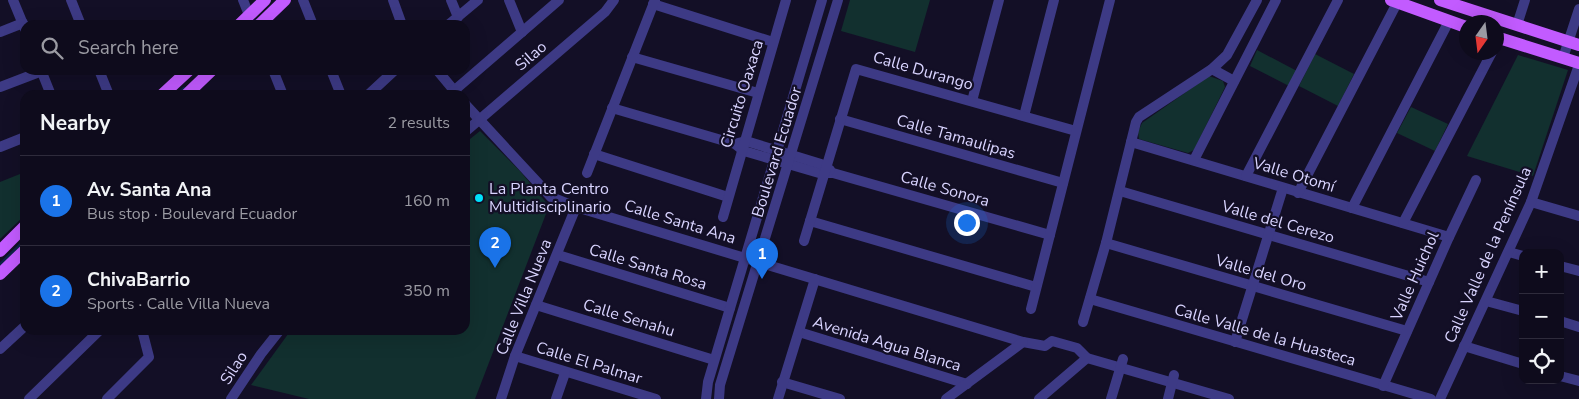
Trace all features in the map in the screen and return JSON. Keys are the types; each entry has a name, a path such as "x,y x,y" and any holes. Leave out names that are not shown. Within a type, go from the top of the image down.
{"main road":[{"path":"244,20 266,0"},
{"path":"264,20 285,0"},
{"path":"1440,0 1467,4 1517,25 1574,44"},
{"path":"1394,1 1459,25"},
{"path":"1504,42 1579,64"},
{"path":"167,90 184,75"},
{"path":"191,90 207,75"},
{"path":"0,251 20,231"},
{"path":"0,274 20,255"}],"street":[{"path":"13,0 21,20"},
{"path":"243,0 249,15"},
{"path":"303,0 311,20"},
{"path":"393,0 400,20"},
{"path":"452,0 458,17"},
{"path":"454,20 478,0"},
{"path":"509,0 522,32"},
{"path":"458,90 559,0"},
{"name":"Silao","path":"470,128 604,12 614,0"},
{"name":"Circuito Oaxaca","path":"723,217 740,145 786,0"},
{"name":"Boulevard Ecuador","path":"706,399 714,360 822,0"},
{"name":"Boulevard Ecuador","path":"719,399 720,384 760,262 838,0"},
{"path":"972,101 999,0"},
{"path":"1024,116 1054,0"},
{"path":"1030,309 1110,0"},
{"path":"1083,322 1120,190 1130,142 1139,117 1212,69 1227,55 1257,0"},
{"path":"1194,160 1276,0"},
{"path":"1246,176 1338,0"},
{"path":"1517,25 1525,0"},
{"path":"76,1 80,20"},
{"path":"1298,193 1394,1"},
{"path":"588,173 654,2 773,42"},
{"path":"1563,58 1574,44 1579,9"},
{"path":"1352,208 1448,21"},
{"path":"0,32 20,27"},
{"path":"632,57 758,93"},
{"path":"1404,223 1488,60"},
{"name":"Calle Valle de la Península","path":"1440,399 1531,202 1579,64"},
{"name":"Calle Durango","path":"804,241 828,171 840,119 856,69 1076,131"},
{"path":"1212,69 1234,81"},
{"path":"0,87 29,75"},
{"path":"43,75 49,90"},
{"path":"101,75 107,90"},
{"path":"274,75 278,90"},
{"path":"333,75 339,90"},
{"path":"373,90 390,75"},
{"path":"441,75 451,90"},
{"name":"Calle Sonora","path":"612,108 1050,235"},
{"name":"Calle Santa Ana","path":"470,110 551,196 576,207 1023,342 1045,346 1052,342 1076,348 1086,358 1122,364 1173,379 1229,399"},
{"name":"Calle Tamaulipas","path":"840,119 1063,183"},
{"path":"0,147 20,139"},
{"name":"Valle Otomí","path":"1130,142 1449,237"},
{"path":"594,154 728,197"},
{"name":"Valle Huichol","path":"1383,386 1476,180"},
{"path":"1235,342 1283,188"},
{"name":"Valle del Cerezo","path":"1120,190 1429,282"},
{"path":"1531,202 1579,216"},
{"name":"Calle Villa Nueva","path":"501,399 514,356 558,255 576,207"},
{"path":"810,221 1036,287"},
{"name":"Valle del Oro","path":"1106,243 1407,331"},
{"path":"1509,252 1519,255"},
{"name":"Calle Santa Rosa","path":"558,255 730,308"},
{"path":"1564,267 1579,271"},
{"path":"778,399 815,279"},
{"name":"Calle Valle de la Huasteca","path":"1090,299 1431,399"},
{"path":"1486,301 1519,310"},
{"name":"Calle Senahu","path":"536,305 714,360"},
{"path":"1564,322 1579,327"},
{"path":"0,349 20,331"},
{"name":"Avenida Agua Blanca","path":"799,332 967,384"},
{"path":"29,399 95,335"},
{"path":"107,399 149,357 143,335"},
{"name":"Silao","path":"231,399 276,335"},
{"path":"946,399 1023,342"},
{"path":"1464,346 1519,363"},
{"name":"Calle El Palmar","path":"514,356 656,399"},
{"path":"1044,398 1086,358"},
{"path":"1111,399 1122,364"},
{"path":"556,399 564,372"},
{"path":"1564,377 1579,381"},
{"path":"1168,399 1173,379"},
{"path":"782,382 840,399"},
{"path":"613,399 616,388"}],"green space":[{"path":"850,0 930,0 915,52 841,31"},
{"path":"1257,50 1297,71 1289,86 1250,66"},
{"path":"1315,54 1354,74 1338,106 1299,86"},
{"path":"1518,55 1568,70 1533,176 1467,156"},
{"path":"1209,76 1223,81 1225,87 1194,150 1188,153 1139,139 1138,132 1142,123"},
{"path":"1411,107 1448,124 1435,151 1397,133"},
{"path":"480,131 520,171 549,206 475,399 309,399 251,385 287,335 470,335 470,139"},
{"path":"20,174 20,220 0,239 0,182"}],"waterway":[{"path":"0,264 20,245"}],"place":[{"name":"La Planta Centro Multidisciplinario","path":"479,198"},
{"name":"ChivaBarrio","path":"495,268"},
{"name":"Av. Santa Ana","path":"762,279"}]}
